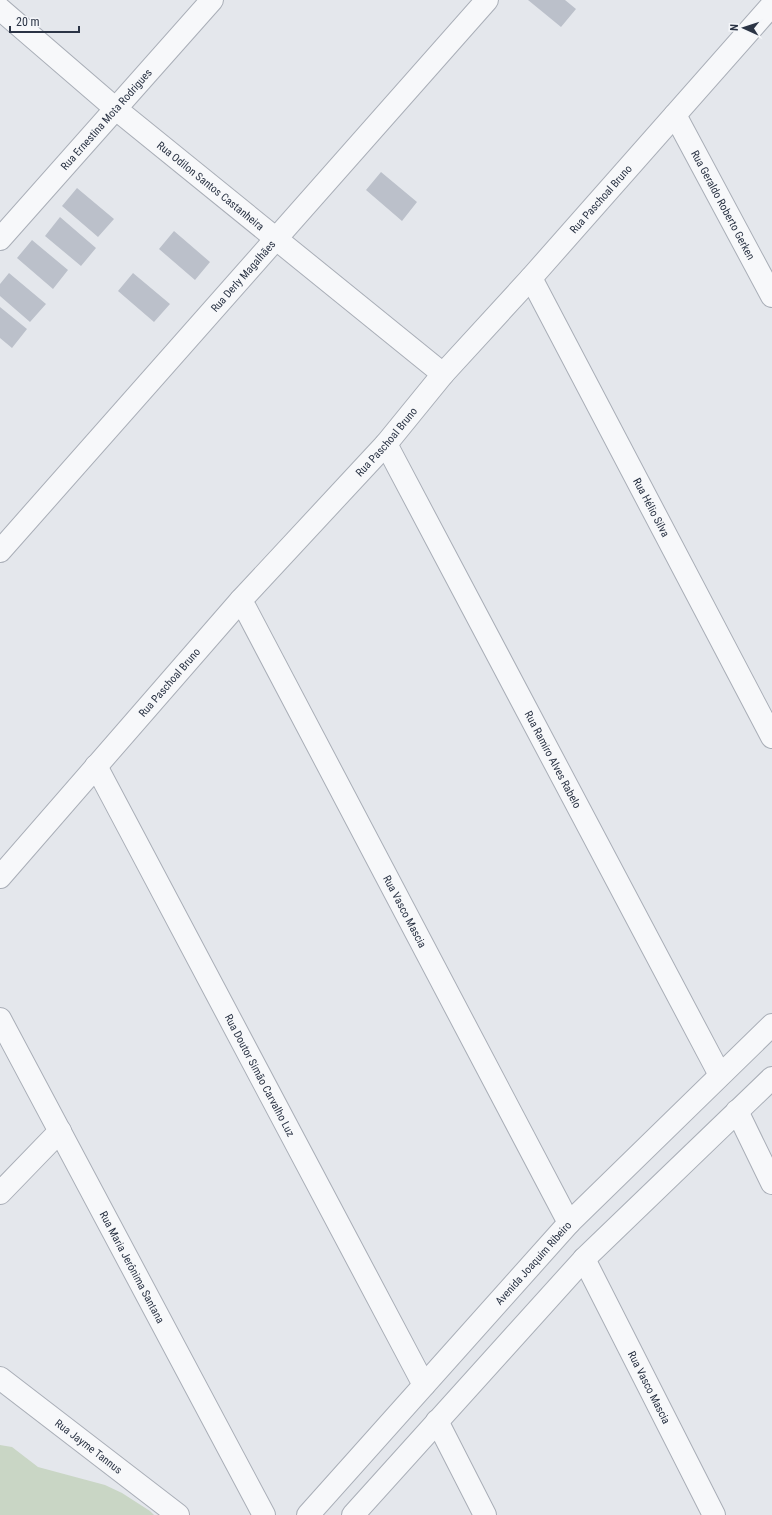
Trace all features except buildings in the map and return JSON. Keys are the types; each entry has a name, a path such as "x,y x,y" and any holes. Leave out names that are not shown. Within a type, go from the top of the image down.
{"street":[{"name":"Rua Ernestina Mota Rodrigues","path":"0,239 212,0"},
{"name":"Rua Derly Magalhães","path":"0,551 487,0"},
{"name":"Rua Paschoal Bruno","path":"0,877 241,600 386,444 443,374 531,278 772,5"},
{"name":"Rua Odilon Santos Castanheira","path":"0,9 116,109 443,374"},
{"name":"Rua Geraldo Roberto Gerken","path":"675,115 772,296"},
{"name":"Rua Hélio Silva","path":"531,278 772,737"},
{"name":"Rua Ramiro Alves Rabelo","path":"386,444 720,1076"},
{"name":"Rua Vasco Mascia","path":"241,600 569,1223"},
{"name":"Rua Doutor Simão Carvalho Luz","path":"96,766 424,1385"},
{"name":"Rua Maria Jerônima Santana","path":"0,1019 264,1515"},
{"name":"Avenida Joaquim Ribeiro","path":"308,1515 569,1223 772,1025"},
{"path":"353,1515 584,1259 772,1078"},
{"path":"737,1111 772,1183"},
{"path":"0,1193 60,1131"},
{"name":"Rua Vasco Mascia","path":"584,1259 714,1515"},
{"name":"Rua Jayme Tannus","path":"0,1378 178,1515"},
{"path":"437,1421 485,1515"}],"green space":[{"path":"0,1445 12,1447 38,1467 105,1485 122,1493 154,1515 0,1515"}]}
